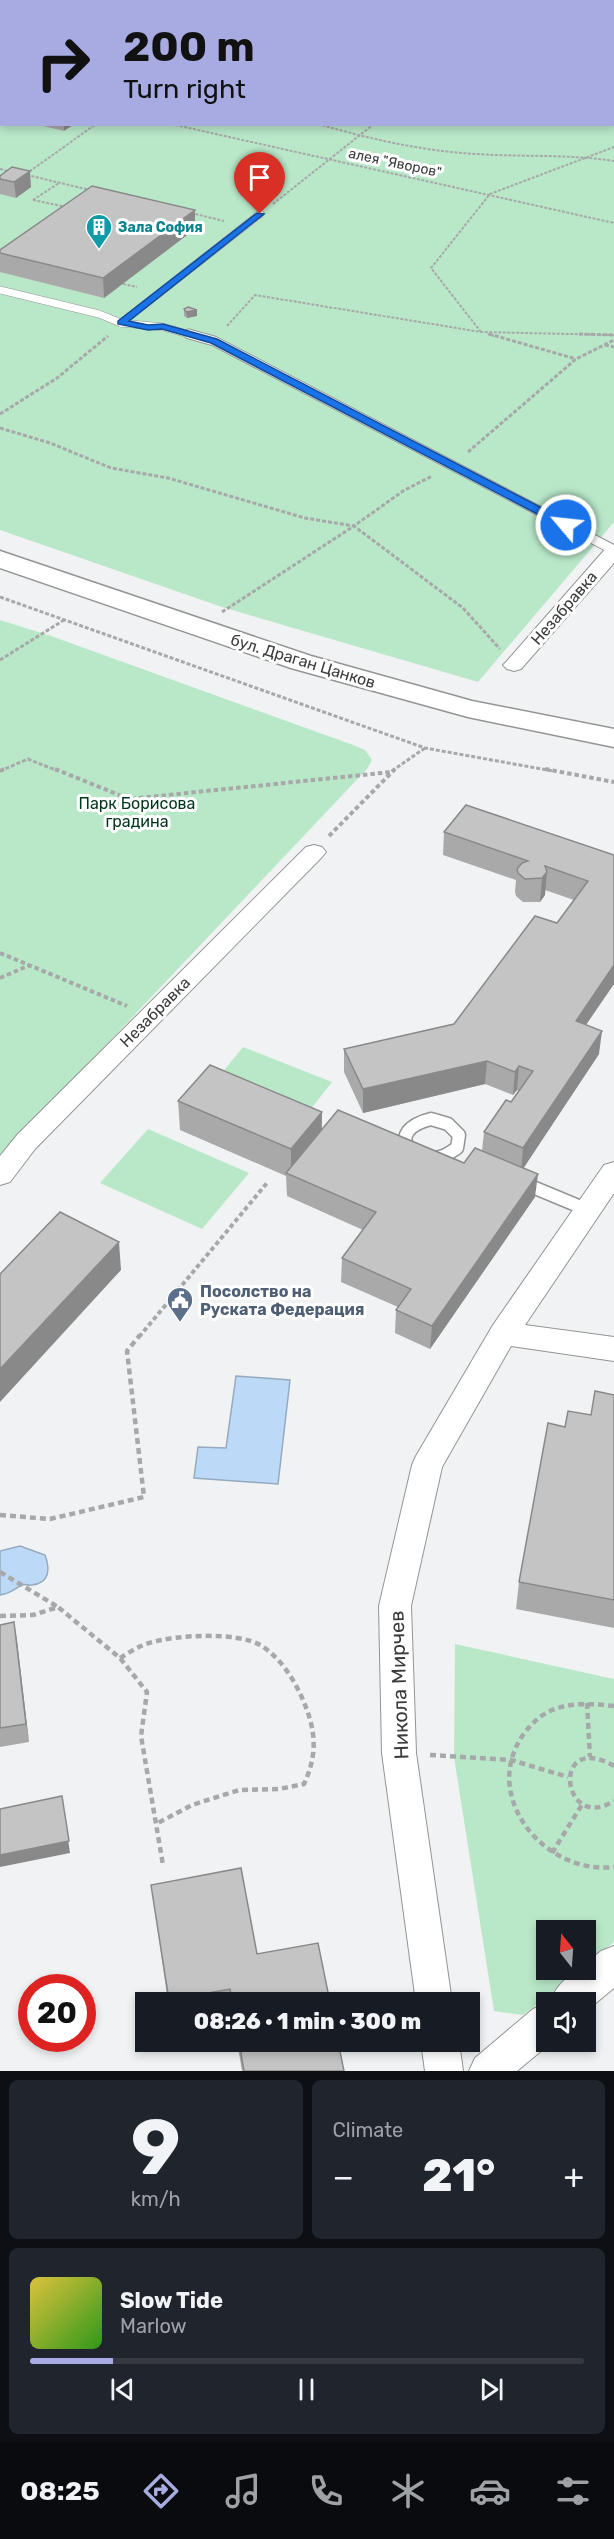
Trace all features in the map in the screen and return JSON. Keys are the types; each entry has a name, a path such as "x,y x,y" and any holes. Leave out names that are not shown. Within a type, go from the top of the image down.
{"main road":[{"name":"бул. Драган Цанков","path":"0,559 301,662 414,695 614,738"}],"street":[{"name":"Незабравка","path":"514,665 614,551"},
{"name":"Незабравка","path":"0,1175 26,1142 314,852"},
{"name":"Никола Мирчев","path":"433,1992 399,1753 395,1606 427,1465 503,1333 614,1172"},
{"path":"503,1333 614,1349"},
{"path":"580,1992 614,1964"},
{"path":"488,2071 536,2030"},
{"path":"441,2052 444,2071"}],"lane":[{"path":"121,322 260,214"},
{"path":"0,290 99,314 121,322 163,327 214,341 614,551"},
{"path":"514,1179 588,1210"}],"path":[{"path":"92,190 25,175 93,126"},
{"name":"алея \"Яворов\"","path":"180,126 614,223"},
{"path":"324,126 359,137 420,148 476,154 591,157 614,160"},
{"path":"260,214 372,126"},
{"path":"481,332 431,268 490,194 614,147"},
{"path":"0,169 17,173"},
{"path":"59,183 33,200 66,207"},
{"path":"191,213 246,226"},
{"path":"123,284 133,286"},
{"path":"214,341 255,295 481,332 576,359"},
{"path":"0,414 57,378 107,337 121,322"},
{"path":"481,332 614,335"},
{"path":"200,628 403,491 453,465 576,359 614,340"},
{"path":"604,345 614,347"},
{"path":"0,428 50,443 111,468 168,478 305,518 354,525 463,608 514,665"},
{"path":"0,597 425,748 614,782"},
{"path":"0,660 64,620"},
{"path":"314,852 391,772 425,748"},
{"path":"0,771 28,759 129,799 391,772"},
{"path":"0,953 151,1016"},
{"path":"0,978 30,965"},
{"path":"0,1515 50,1519 144,1497 127,1351 267,1183"},
{"path":"0,1572 58,1607 120,1658 147,1692 141,1736 163,1864"},
{"path":"0,1616 33,1614 58,1607"},
{"path":"120,1658 150,1642 189,1638 246,1639 271,1652 295,1683 311,1718 314,1759 304,1784 279,1789 239,1790 192,1805 156,1824"},
{"path":"614,1706 587,1703 558,1708 534,1722 516,1743 508,1769 508,1793 517,1816 531,1837 552,1853 578,1865 606,1869 614,1867"},
{"path":"587,1703 590,1757"},
{"path":"399,1753 511,1760 568,1777"},
{"path":"614,1766 606,1760 590,1757 576,1763 570,1769 568,1777 572,1792 583,1803 601,1807 612,1802 614,1810"},
{"path":"552,1853 583,1803"}],"green space":[{"path":"0,126 614,126 614,522 478,682 222,607 0,530"},
{"name":"Парк Борисова градина","path":"0,620 51,636 353,745 365,750 372,760 367,769 0,1157"},
{"path":"243,1047 332,1082 310,1110 221,1074"},
{"path":"148,1129 249,1173 202,1229 100,1183"},
{"path":"455,1644 614,1679 614,1942 596,1956 596,1920 536,1920 536,1980 567,1980 552,1992 536,1992 536,2005 523,2015 494,2011 454,1757"}],"water":[{"path":"236,1376 290,1380 278,1484 194,1478 198,1447 226,1448"},
{"path":"20,1546 45,1555 48,1565 47,1574 38,1584 25,1584 0,1595 0,1551"}],"building":[{"path":"12,167 30,171 14,182 0,179 0,176"},
{"name":"Зала София","path":"92,186 195,210 103,278 0,253 0,250"},
{"path":"188,307 197,310 186,312 184,309"},
{"path":"466,805 614,855 614,965 576,1021 602,1031 523,1148 484,1132 506,1100 511,1102 533,1071 519,1066 515,1072 487,1061 363,1089 344,1049 454,1024 535,916 557,923 588,881 545,866 547,872 542,878 525,879 517,869 522,863 528,861 444,832"},
{"path":"210,1065 322,1112 291,1149 178,1101"},
{"path":"338,1110 464,1163 475,1148 538,1174 432,1326 396,1310 411,1289 342,1258 376,1212 286,1173"},
{"path":"60,1212 119,1242 0,1369 0,1274"},
{"path":"595,1391 614,1395 614,1600 519,1582 548,1423 565,1427 568,1411 591,1415"},
{"path":"14,1622 26,1724 0,1728 0,1625"},
{"path":"62,1796 69,1841 0,1855 0,1809"},
{"path":"241,1868 257,1954 318,1943 328,1992 230,1992 230,1989 213,1992 168,1992 151,1885"},
{"path":"241,2052 340,2052 344,2071 244,2071"}],"place":[{"name":"Зала София","path":"99,250"},
{"name":"Посолство на Руската Федерация","path":"180,1323"}],"route":[{"path":"260,214 121,322 135,326 163,327 214,341 566,525"}]}
